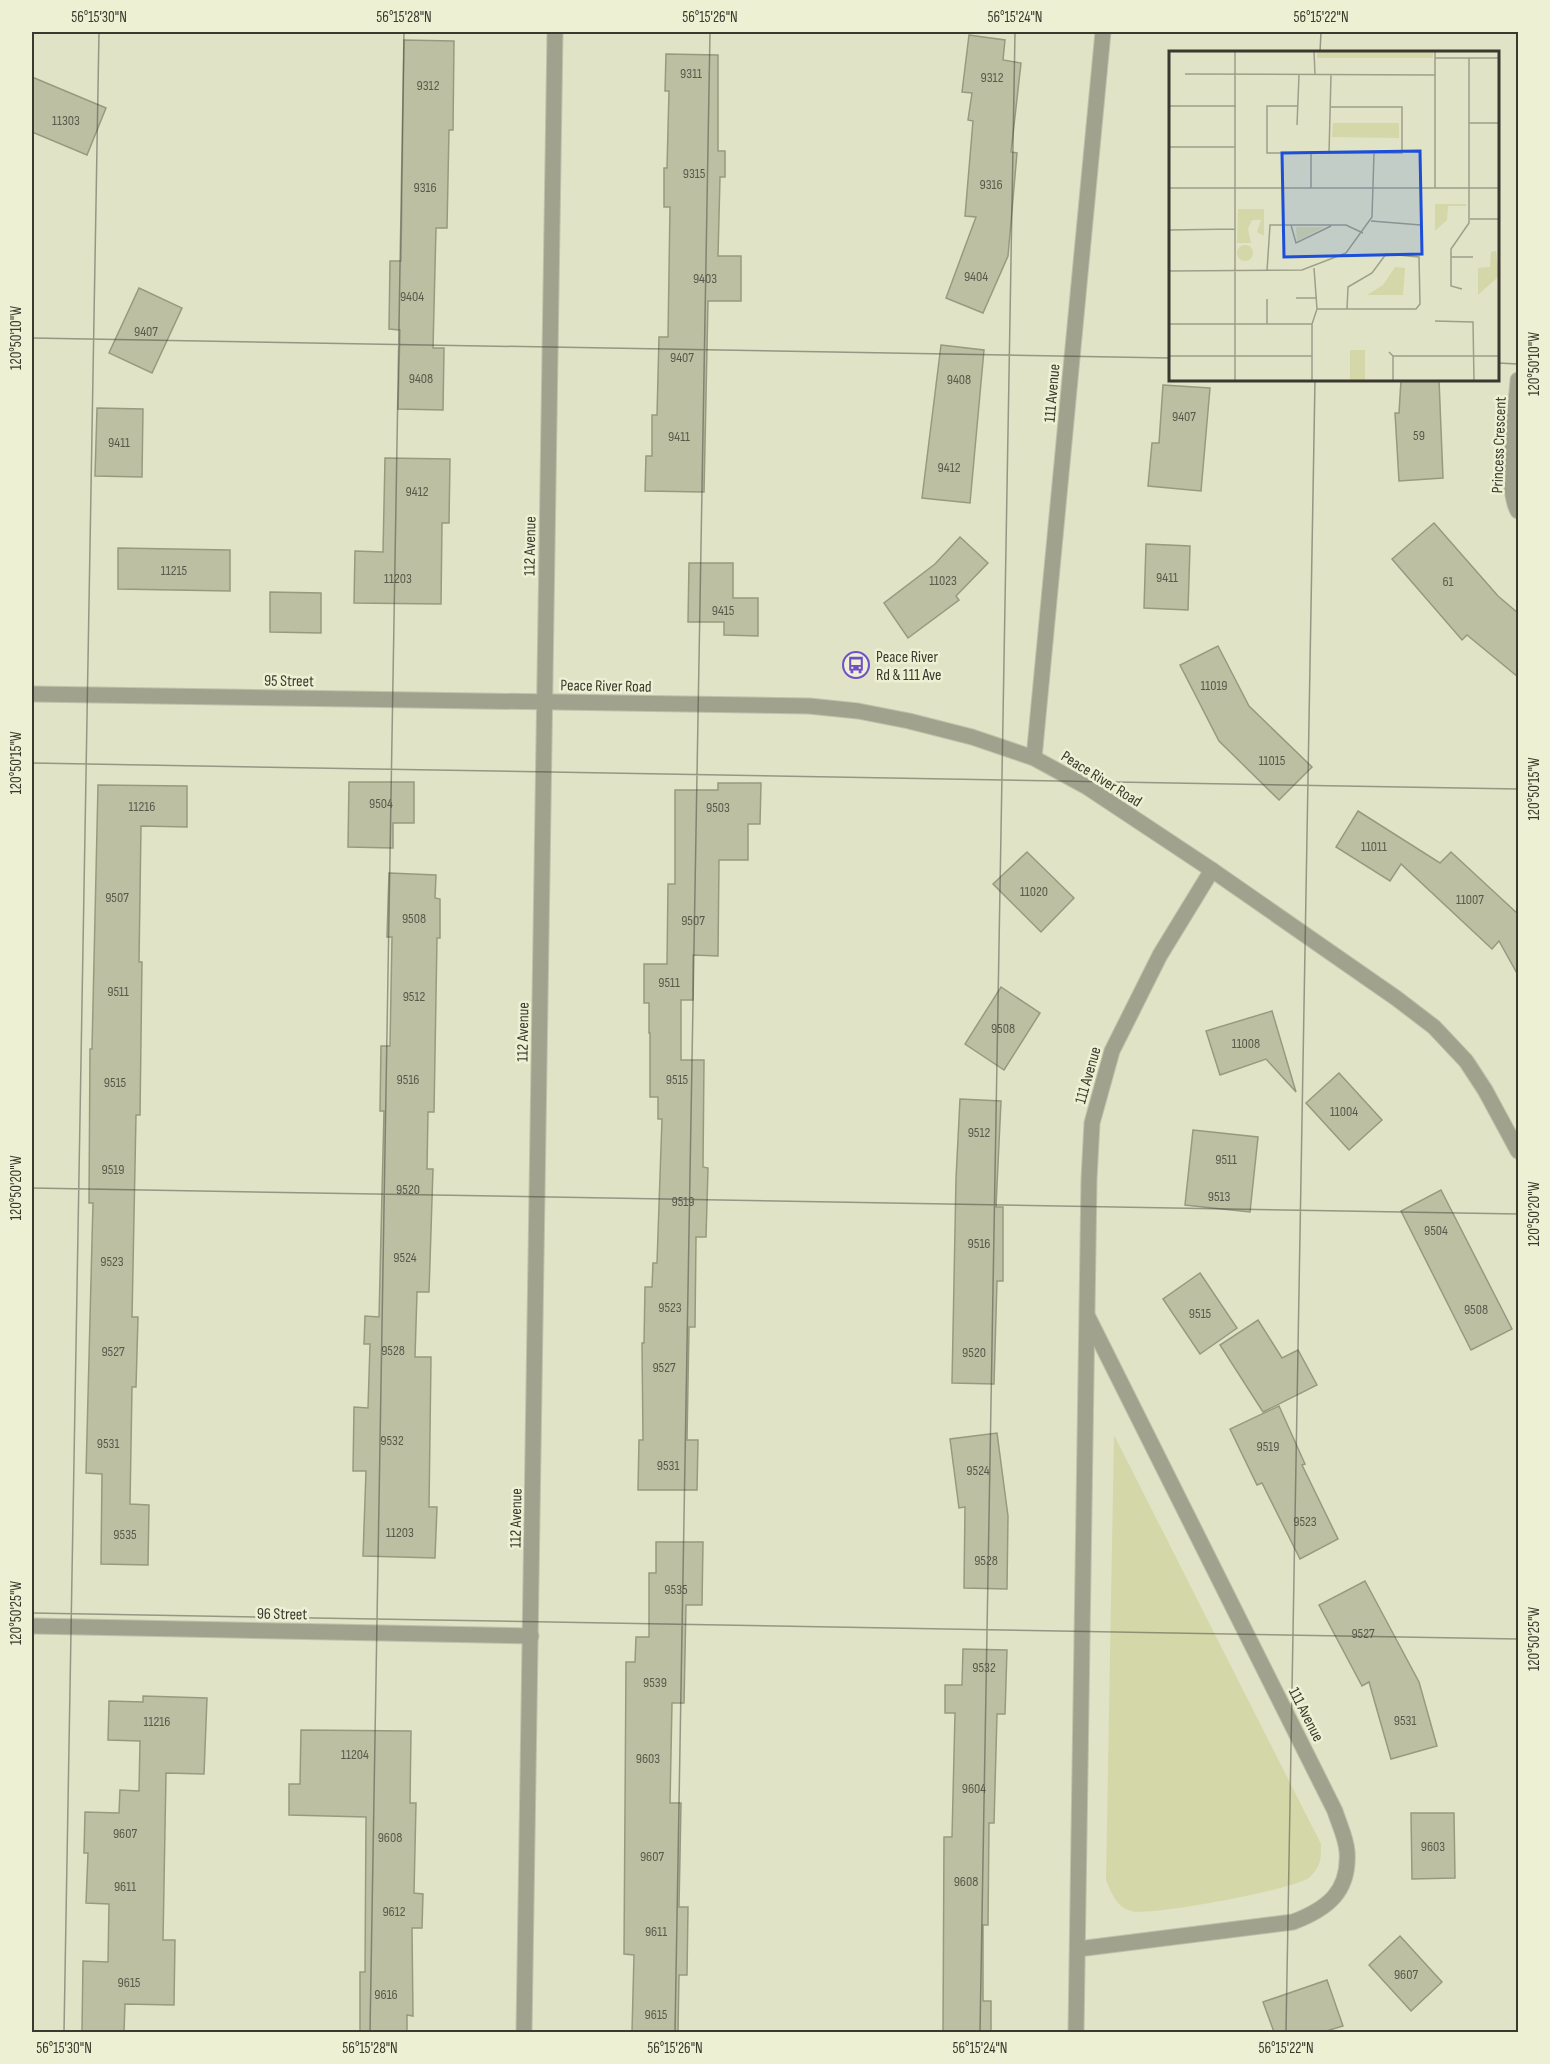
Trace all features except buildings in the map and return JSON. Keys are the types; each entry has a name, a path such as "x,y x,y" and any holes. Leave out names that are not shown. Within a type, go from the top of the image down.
{"street":[{"name":"112 Avenue","path":"524,2032 555,32"},
{"name":"111 Avenue","path":"1034,758 1103,32"},
{"name":"Princess Crescent","path":"1518,380 1512,458 1514,503 1518,511"},
{"name":"95 Street","path":"32,694 545,702"},
{"name":"Peace River Road","path":"545,702 809,706 858,711 972,737 1034,758 1087,787 1212,870 1434,1027 1466,1061 1485,1090 1518,1151"},
{"name":"111 Avenue","path":"1076,2032 1086,1315 1092,1123 1112,1051 1160,955 1212,870"},
{"name":"111 Avenue","path":"1078,1949 1293,1922 1313,1914 1331,1902 1346,1876 1347,1850 1335,1811 1086,1315"},
{"name":"96 Street","path":"32,1626 531,1636"}],"green space":[{"path":"1114,1435 1321,1844 1318,1866 1310,1877 1300,1882 1222,1901 1143,1912 1131,1911 1121,1906 1108,1885 1106,1880"}],"place":[{"name":"Peace River Rd & 111 Ave","path":"856,665"}]}
